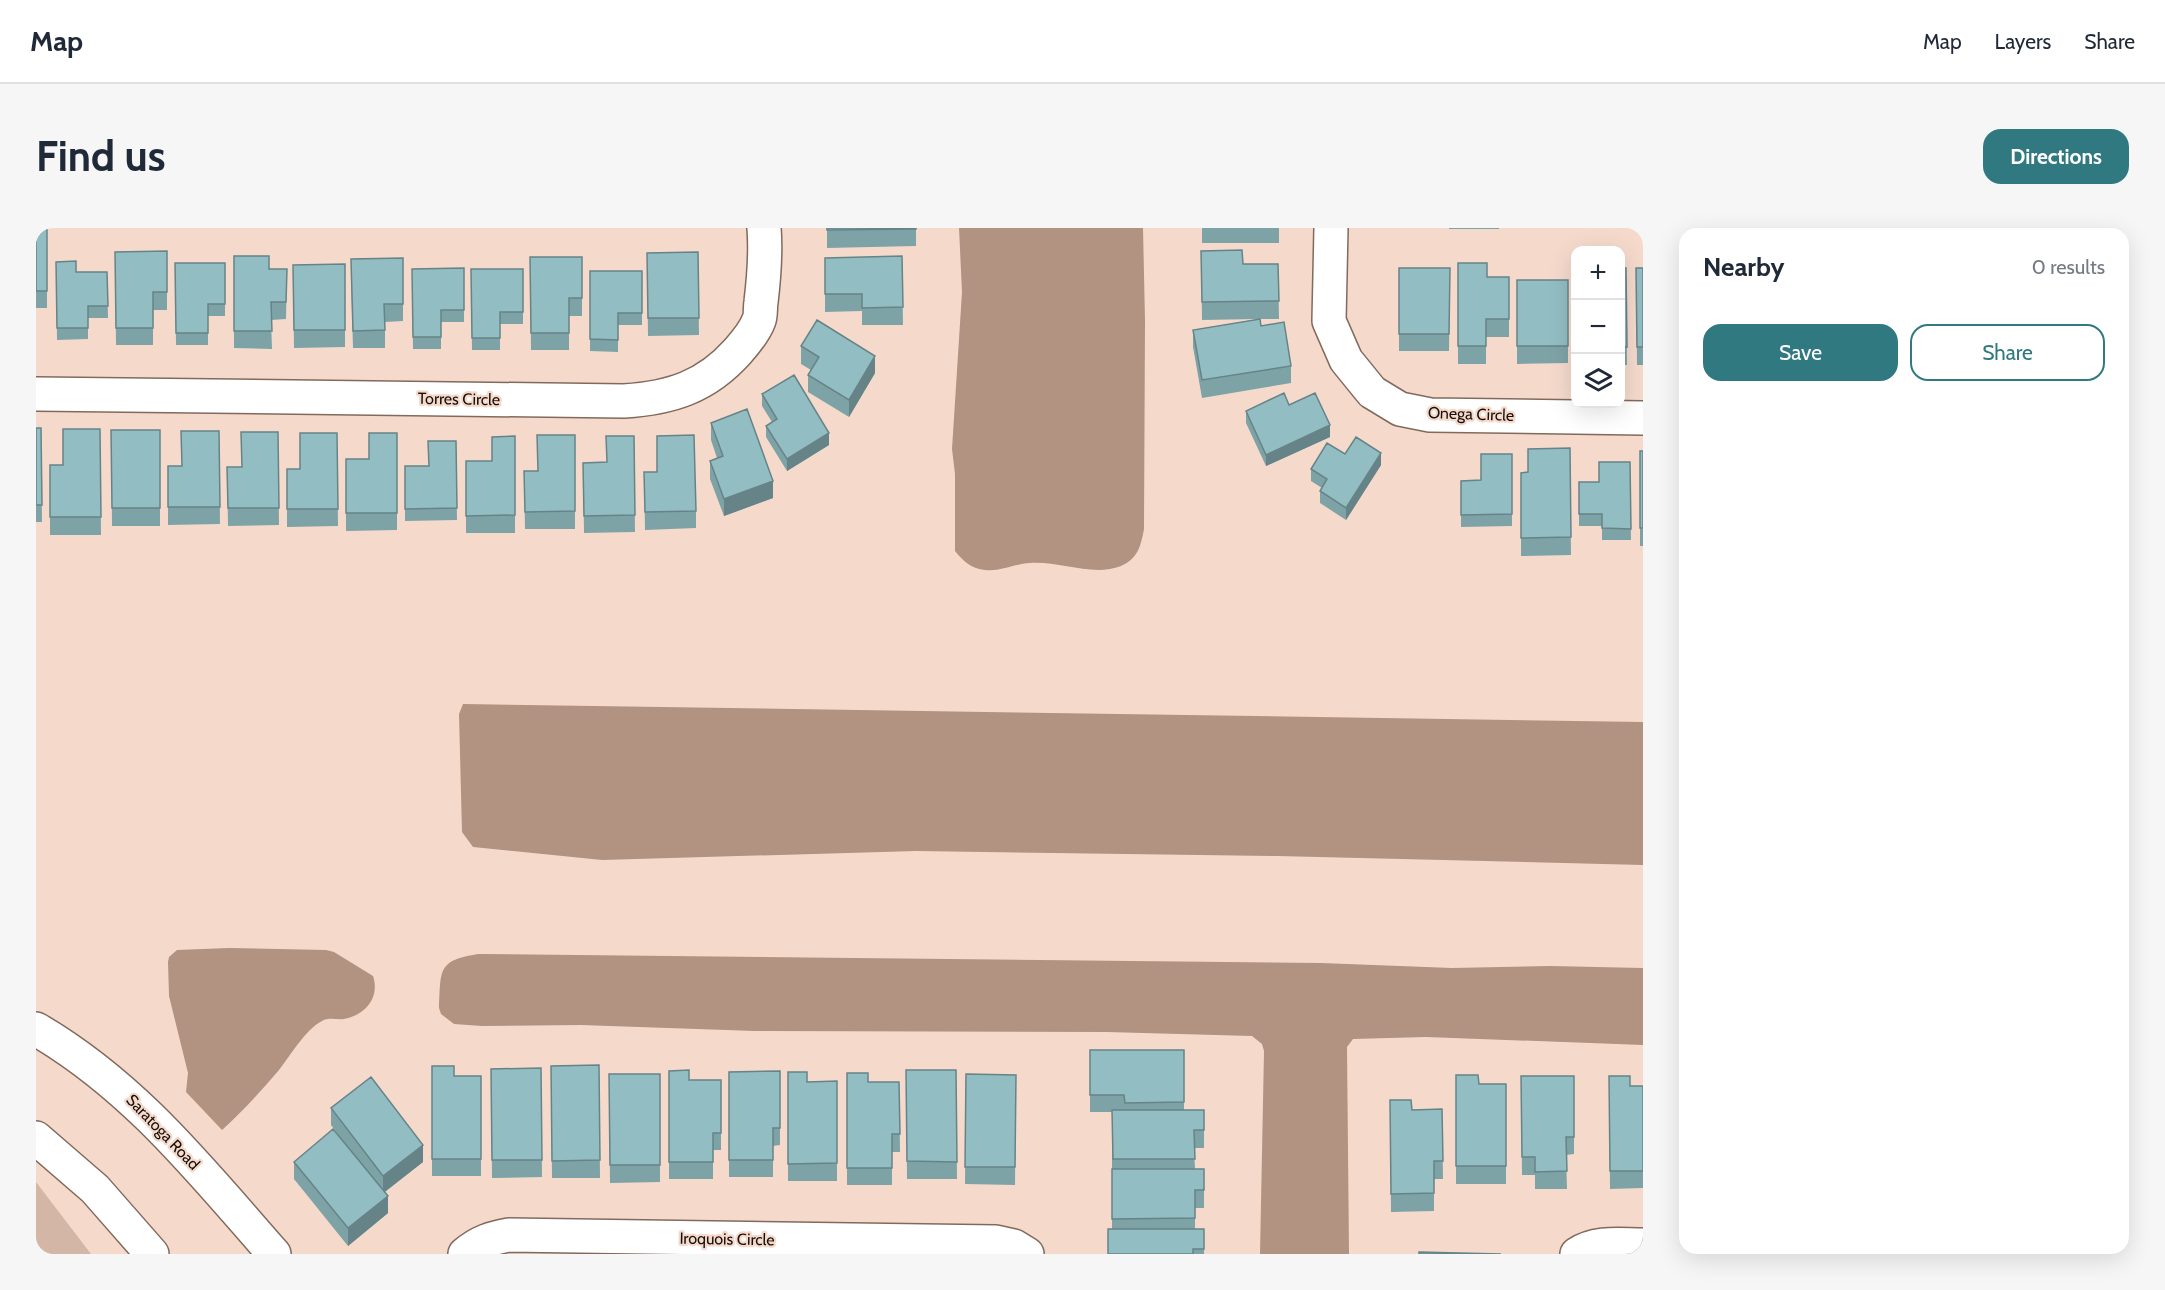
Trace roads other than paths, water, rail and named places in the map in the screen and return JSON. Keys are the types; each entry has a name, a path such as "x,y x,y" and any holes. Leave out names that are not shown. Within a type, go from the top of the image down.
{"street":[{"name":"Torres Circle","path":"36,394 612,400 651,399 678,393 704,381 726,364 745,344 759,320 764,279 764,228"},
{"name":"Onega Circle","path":"1331,228 1329,321 1346,360 1372,392 1400,409 1430,415 1643,418"},
{"name":"Saratoga Road","path":"36,1029 64,1046 126,1094 167,1132 274,1254"},
{"path":"36,1138 95,1189 152,1254"},
{"name":"Iroquois Circle","path":"465,1254 491,1238 509,1235 996,1242 1014,1246 1027,1254"},
{"path":"1577,1254 1602,1245 1643,1245"}]}
